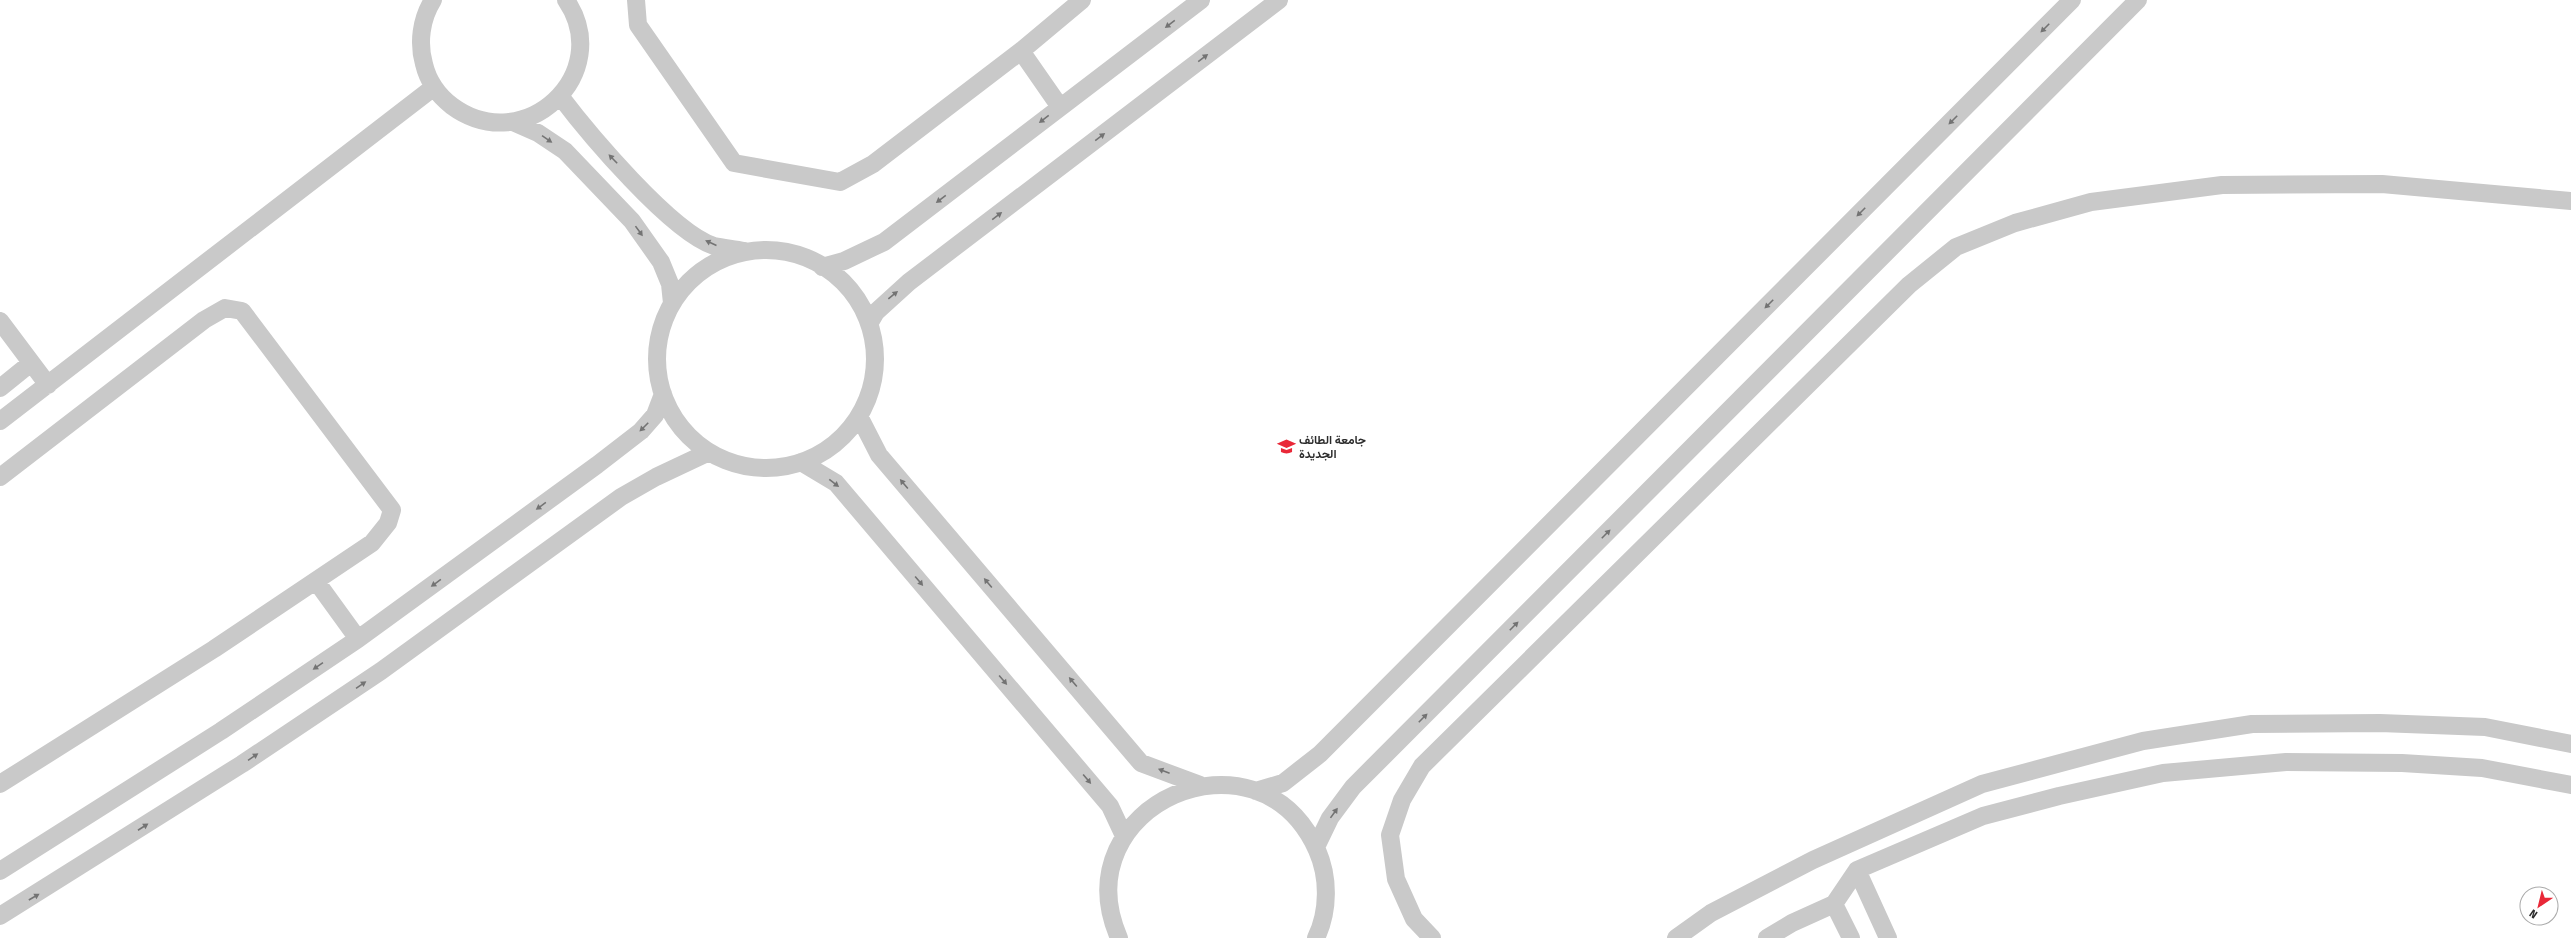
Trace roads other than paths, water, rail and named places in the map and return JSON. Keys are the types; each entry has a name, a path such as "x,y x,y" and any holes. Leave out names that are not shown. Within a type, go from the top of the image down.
{"lane":[{"path":"433,0 426,14 420,42 425,69 434,87 448,103 472,117 485,121 513,122 539,113 560,96 574,72 580,45 575,18 566,0"},
{"path":"636,0 638,25 734,163 840,182 873,164 1022,51 1082,0"},
{"path":"822,267 844,261 884,242 1201,0"},
{"path":"869,324 876,312 909,282 1279,0"},
{"path":"1256,792 1283,783 1320,754 2072,0"},
{"path":"1316,847 1330,818 1353,787 2138,0"},
{"path":"1022,51 1060,107"},
{"path":"0,421 434,87"},
{"path":"560,96 581,124 608,154 686,230 713,245 748,252 786,253 822,267 850,292 869,324 873,343 873,374 867,399 859,416 834,444 801,462 776,467 745,466 726,461 709,452 681,427 663,394 658,376 658,338 672,303 697,274 713,264 748,252"},
{"path":"513,122 538,133 565,151 632,221 661,262 670,284 672,303"},
{"path":"1432,938 1414,919 1396,879 1390,835 1402,800 1422,766 1909,285 1956,247 2016,223 2091,202 2222,184 2382,184 2571,201"},
{"path":"0,477 204,320 225,308 242,311 392,510 388,524 372,543 184,668 0,784"},
{"path":"0,321 48,384"},
{"path":"0,388 31,363"},
{"path":"0,871 214,736 358,639 597,465 641,431 655,415 663,394"},
{"path":"859,416 879,455 1141,763 1200,785"},
{"path":"0,916 50,887 242,764 374,676 620,497 656,477 709,452"},
{"path":"801,462 836,483 1110,806 1124,836"},
{"path":"316,581 358,639"},
{"path":"1676,938 1711,913 1813,860 1982,784 2143,741 2252,724 2380,723 2485,726 2571,744"},
{"path":"1767,938 1792,923 1834,904 1857,870 1983,816 2059,796 2163,773 2286,762 2402,763 2482,768 2571,785"},
{"path":"1119,938 1110,909 1108,890 1116,853 1124,836 1149,808 1170,795 1200,785 1219,784 1256,792 1274,800 1289,811 1302,825 1316,847 1325,876 1326,895 1320,936"},
{"path":"1857,870 1888,938"},
{"path":"1834,904 1851,938"}],"place":[{"name":"جامعة الطائف الجديدة","path":"1286,447"}]}
